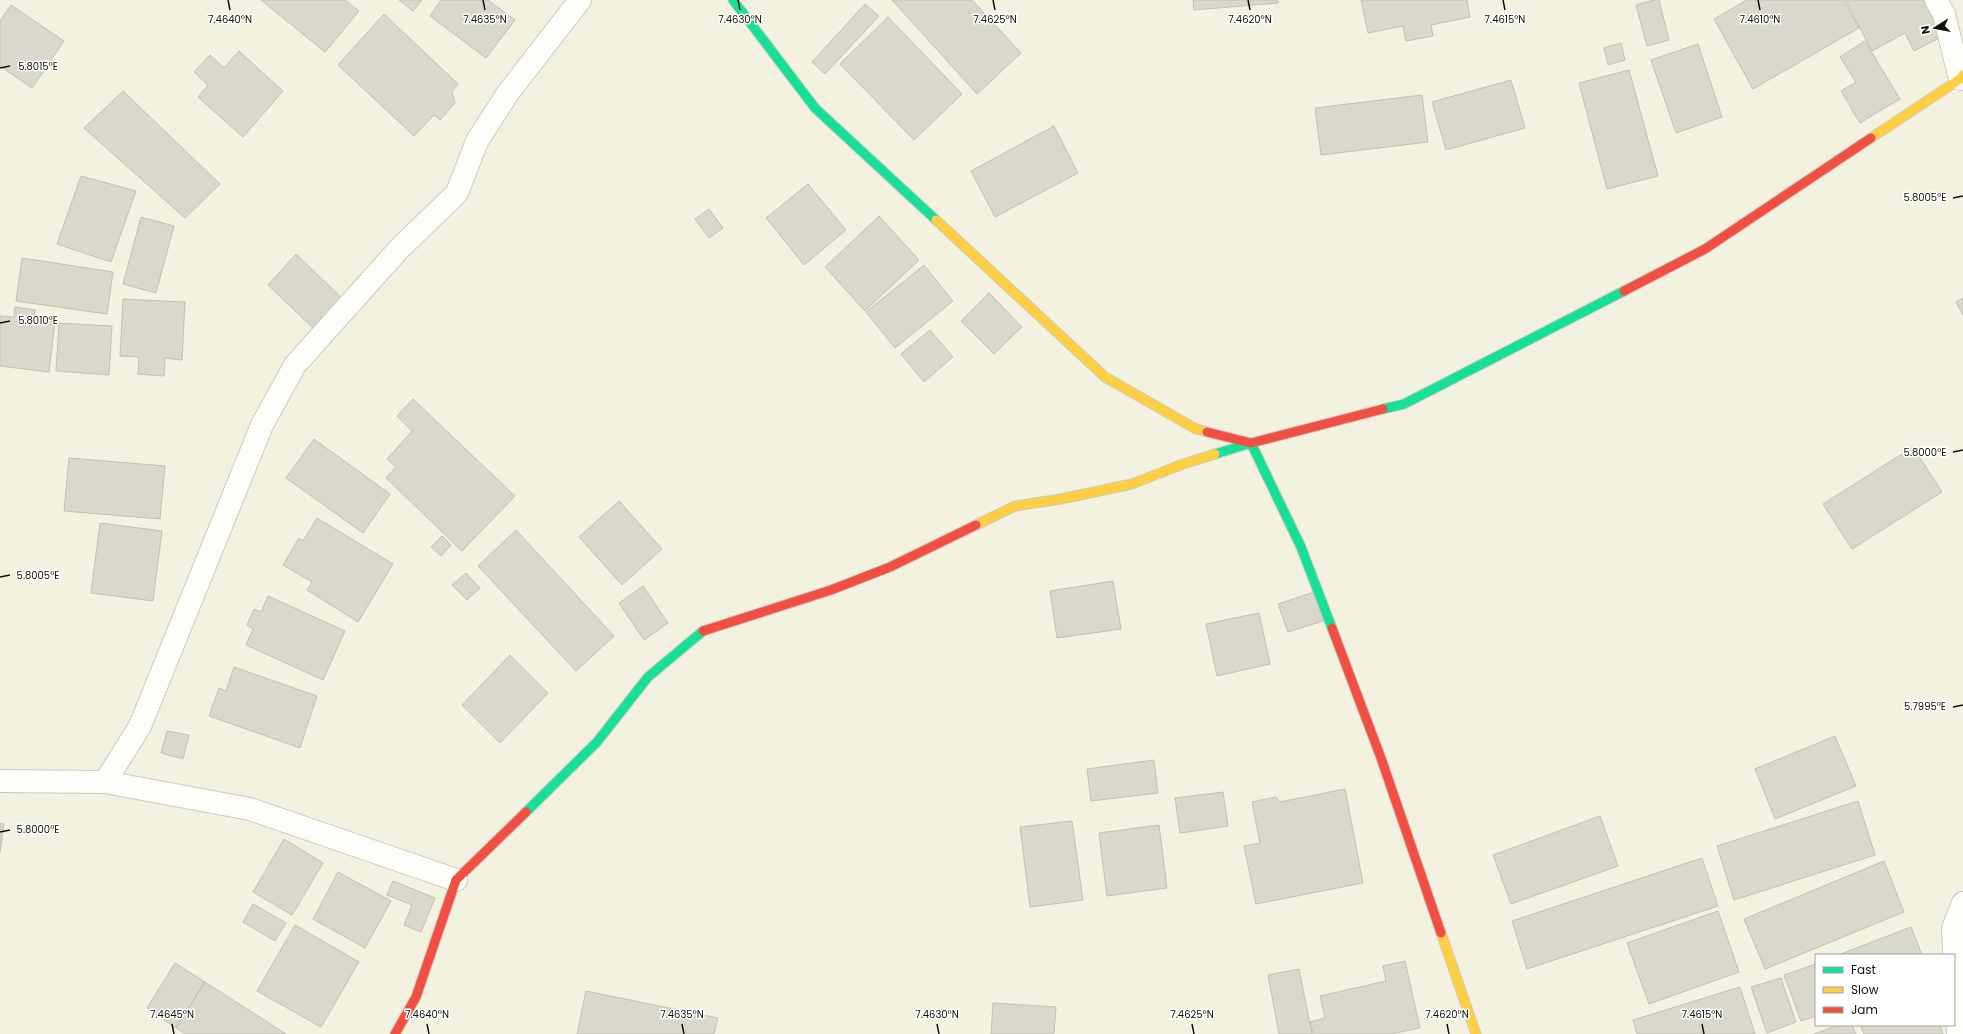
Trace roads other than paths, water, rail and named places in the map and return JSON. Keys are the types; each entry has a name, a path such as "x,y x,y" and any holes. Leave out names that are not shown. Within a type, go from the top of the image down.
{"street":[{"path":"105,782 140,726 262,424 296,365 400,248 457,193 477,141 508,93 580,0"},
{"path":"733,0 815,108 1105,377 1196,429 1251,443"},
{"path":"395,1034 416,997 456,880 597,742 648,677 700,632 831,590 890,567 1015,506 1061,499 1132,484 1183,464 1251,443 1404,404 1432,390 1705,249 1961,77 1944,14 1936,0"},
{"path":"1251,443 1301,547 1381,758 1476,1034"},
{"path":"0,781 105,782 250,809 456,880"},
{"path":"1954,954 1953,928 1963,903"},
{"path":"1955,970 1958,1034"}]}
